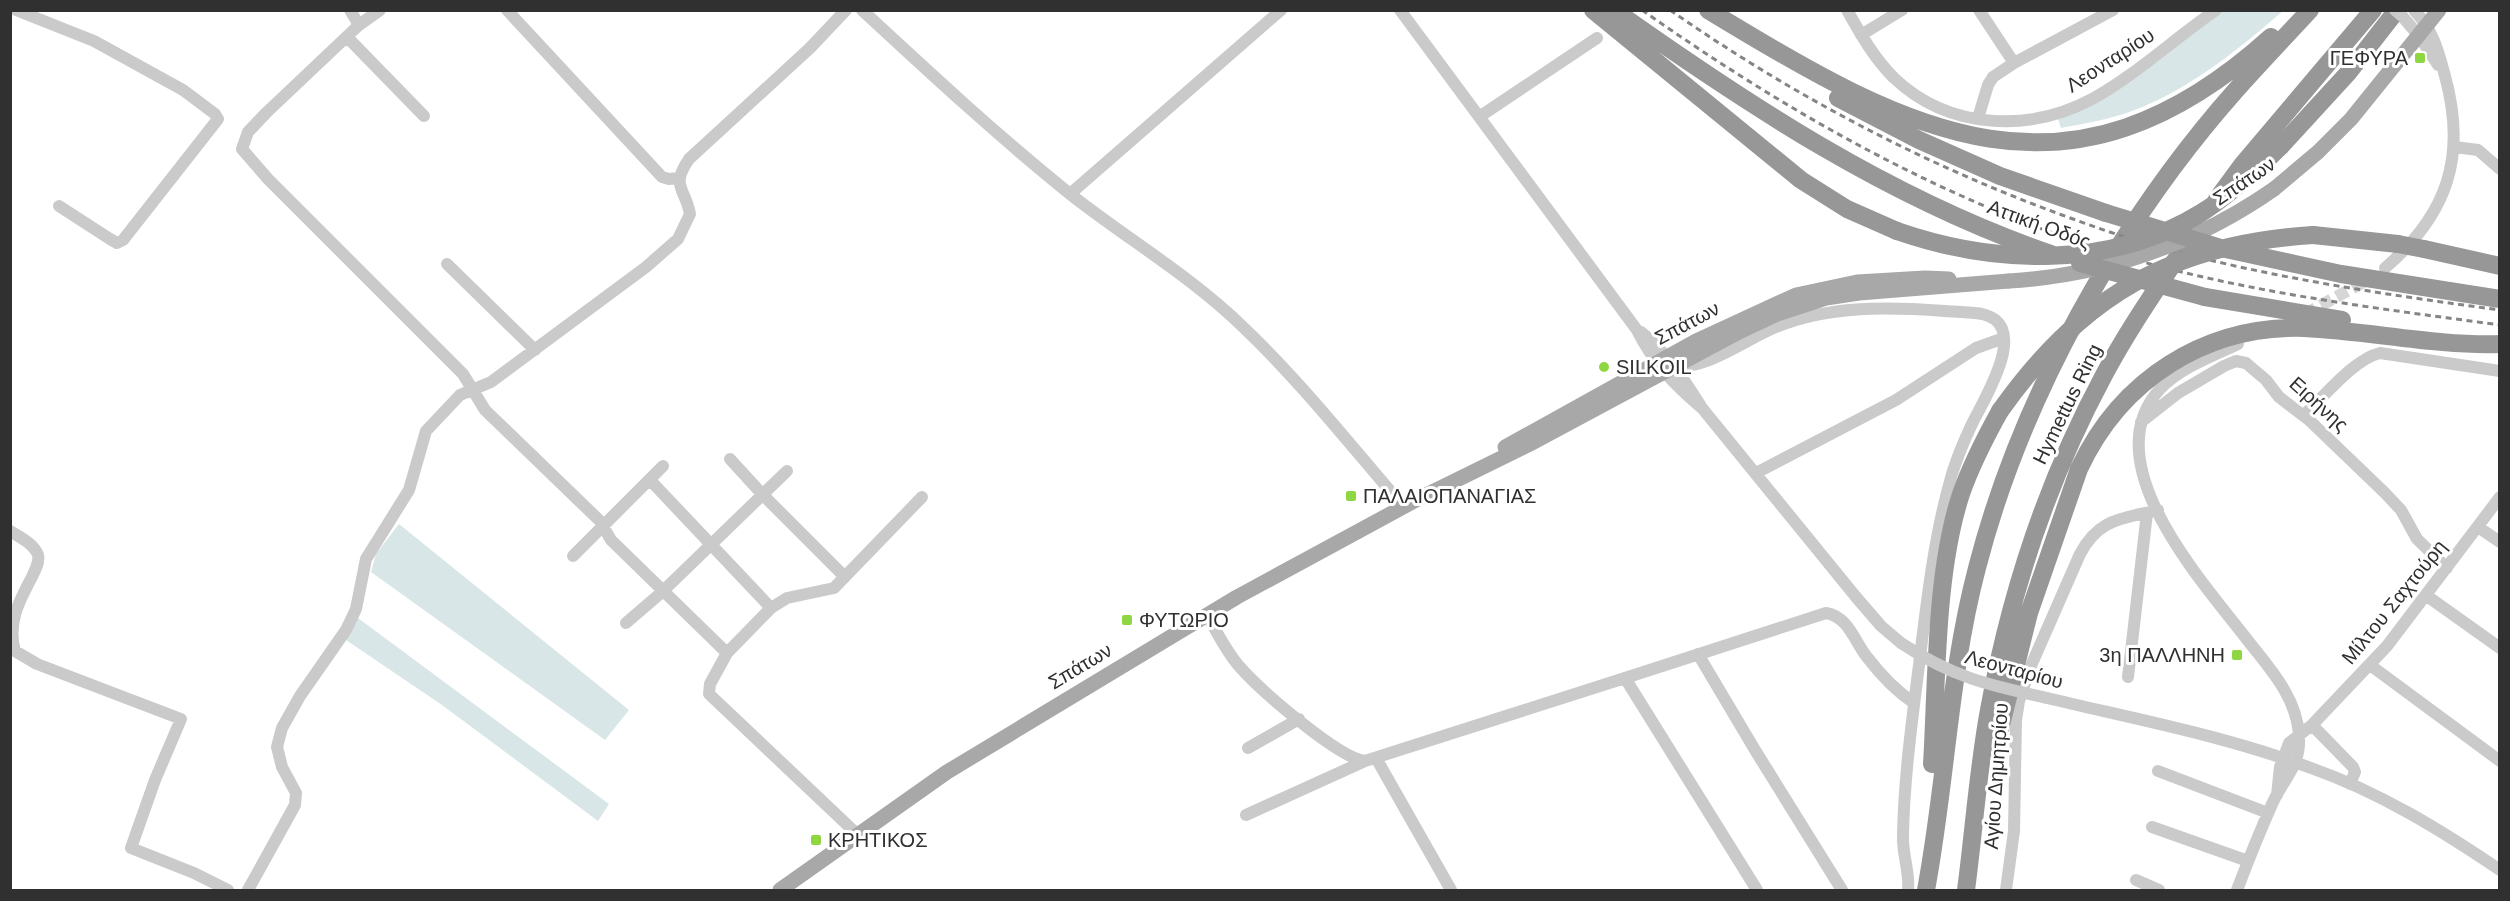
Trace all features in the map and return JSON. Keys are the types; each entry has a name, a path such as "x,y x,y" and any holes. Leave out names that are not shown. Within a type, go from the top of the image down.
{"highway":[{"path":"1593,10 1801,180 1847,209 1897,231 1946,246 2004,255 2051,256 2100,249 2151,237 2201,213 2232,191 2281,146 2348,73 2398,12"},
{"name":"Αττική Οδός","path":"1614,10 1756,108 1858,169 1983,228 2080,263 2205,297 2297,314 2499,343"},
{"name":"Αττική Οδός","path":"1694,10 1747,46 1804,79 1919,140 2000,176 2106,213 2218,247 2341,274 2499,299"},
{"path":"1708,10 1808,69 1901,114 1970,136 2004,142 2039,143 2103,135 2160,113 2207,88 2241,64 2299,10"},
{"name":"Hymettus Ring","path":"1924,891 1934,851 1958,658 1976,570 1990,520 2018,446 2048,377 2086,301 2144,210 2235,91 2310,10"},
{"name":"Hymettus Ring","path":"1966,891 1989,710 2003,648 2036,532 2080,423 2121,345 2196,229 2242,165 2373,10"},
{"path":"1924,891 1942,603 1950,538 1960,496 1976,454 2000,411 2027,373 2082,318 2112,296 2151,274 2190,257 2235,245 2279,237 2313,235 2398,244 2499,266"},
{"path":"1969,865 2013,671 2049,551 2085,457 2099,433 2124,401 2156,372 2178,357 2221,339 2256,331 2283,328 2332,330 2458,344 2499,343"}],"main road":[{"name":"Σπάτων","path":"780,891 947,771 1207,615 1410,503 1525,434 1665,364 1777,314 1826,298 1859,293 2067,276 2141,257 2208,230 2274,189 2335,137 2371,97 2439,10"}],"street":[{"path":"16,10 103,46 183,90 215,114 218,119 123,240 117,243 59,206"},
{"path":"350,10 360,25"},
{"path":"380,10 347,37 248,132 242,149 463,374 475,390 485,410 600,521 611,540 662,592 728,653"},
{"path":"507,10 662,177 678,178"},
{"path":"248,891 295,805 296,793 282,767 277,747 282,728 300,696 346,630 356,609 366,559 409,490 426,431 460,395 491,382 646,267 678,239 690,214 678,178 689,159 810,48 846,10"},
{"path":"862,10 956,96 1070,194 1213,300 1244,327 1410,503"},
{"path":"1070,194 1281,10"},
{"name":"Λεονταρίου","path":"1400,10 1637,330 1665,364 1684,380 1702,408 1856,597 1881,626 1901,643 1950,672 1975,681 2198,733 2296,762 2350,784 2414,816 2499,870"},
{"name":"Λεονταρίου","path":"1847,10 1881,63 1906,88 1943,109 1978,118 2014,123 2035,120 2072,109 2117,83 2216,10"},
{"path":"1861,35 1902,10"},
{"path":"1979,10 2014,63"},
{"path":"1978,118 1988,85 1993,77 2091,15 2113,10"},
{"path":"2385,268 2404,252 2431,215 2447,180 2455,147 2453,116 2445,76 2414,10"},
{"path":"2398,12 2423,31"},
{"path":"347,37 424,116"},
{"path":"1479,117 1597,38"},
{"path":"2455,147 2478,150 2499,169"},
{"path":"447,264 535,350"},
{"path":"1665,364 1685,368 1700,364 1797,319 1846,310 1906,308 1983,314 1995,321 2004,338 2004,352 2000,367 1959,456 1941,512 1928,588 1914,702 1903,834 1909,874 1908,891"},
{"path":"1756,473 1896,400 1976,348 2004,338"},
{"path":"2237,891 2268,813 2296,762 2300,737 2294,710 2284,688 2152,511 2139,460 2138,444 2140,422 2150,401 2166,383 2238,344"},
{"path":"2304,415 2369,356 2392,354 2499,371"},
{"name":"Ειρήνης","path":"2140,422 2178,393 2224,366 2239,361 2254,369 2279,397 2304,415 2395,503 2416,539 2447,568"},
{"path":"730,459 845,577"},
{"path":"573,556 663,466"},
{"path":"626,623 662,592 787,471"},
{"path":"650,480 771,608"},
{"name":"Μίλτου Σαχτούρη","path":"2300,737 2370,665 2427,596 2499,497"},
{"path":"858,835 709,694 713,678 728,653 771,608 787,598 834,588 922,498"},
{"path":"2128,677 2152,511"},
{"name":"Αγίου Δημητρίου","path":"2006,891 2014,831 2017,710 2026,679 2080,554 2091,535 2108,524 2152,511"},
{"path":"2478,527 2499,542"},
{"path":"10,531 28,543 37,553 39,564 19,600 12,622 11,637 15,651 37,664 181,719 155,780 131,848 195,873 228,891"},
{"path":"2427,596 2499,648"},
{"path":"1246,815 1371,759 1818,615 1831,614 1846,624 1866,656 1902,695 1914,702"},
{"path":"1207,615 1238,666 1299,719 1351,757 1371,759"},
{"path":"1698,654 1842,891"},
{"path":"2370,665 2499,761"},
{"path":"1625,678 1757,891"},
{"path":"1248,748 1299,719"},
{"path":"2312,725 2353,766 2355,772 2350,784"},
{"path":"2277,795 2282,757 2289,743 2300,737"},
{"path":"1371,759 1451,891"},
{"path":"2158,771 2268,813"},
{"path":"2152,827 2248,861"},
{"path":"2136,880 2159,891"}],"shaded area":[{"path":"2222,11 2283,11 2227,57 2186,85 2143,107 2120,115 2061,128 2057,116"},
{"path":"399,524 629,710 605,740 371,572 376,554"},
{"path":"358,618 609,804 598,821 442,705 346,640"}],"tunnel":[{"path":"2305,314 2371,278"}],"railway":[{"path":"1642,10 1757,86 1876,154 1937,185 2063,237 2129,258 2220,281 2313,298 2500,325"},
{"path":"1670,10 1763,71 1860,125 1959,173 2075,220 2156,246 2252,270 2375,292 2500,310"}],"place":[{"name":"ΓΕΦΥΡΑ","path":"2420,58"},
{"name":"SILKOIL","path":"1604,367"},
{"name":"ΠΑΛΑΙΟΠΑΝΑΓΙΑΣ","path":"1351,496"},
{"name":"ΦΥΤΩΡΙΟ","path":"1127,620"},
{"name":"3η ΠΑΛΛΗΝΗ","path":"2237,655"},
{"name":"ΚΡΗΤΙΚΟΣ","path":"816,840"}]}
